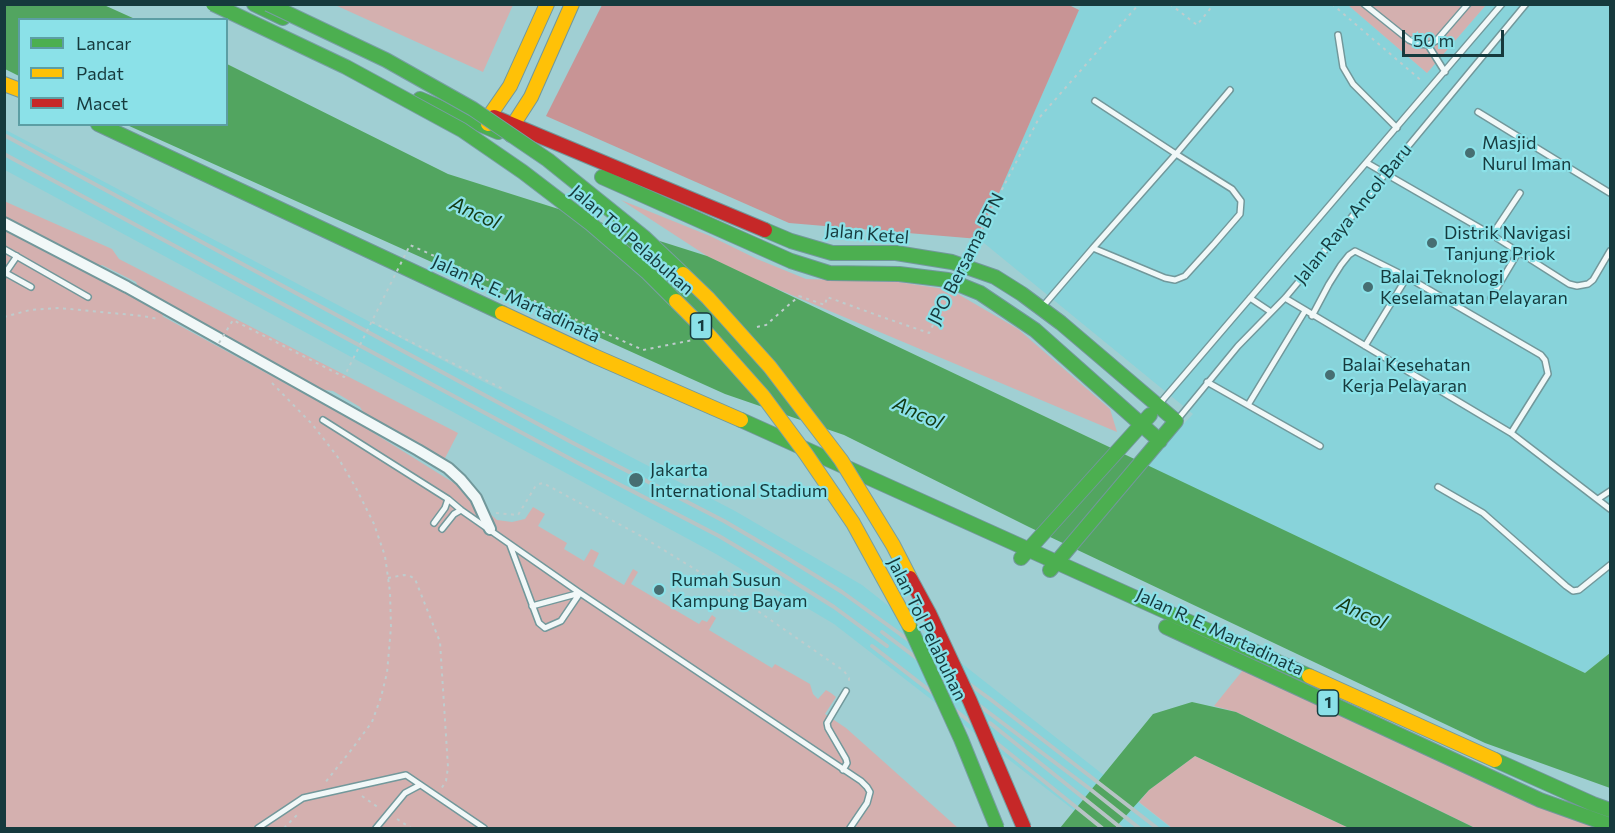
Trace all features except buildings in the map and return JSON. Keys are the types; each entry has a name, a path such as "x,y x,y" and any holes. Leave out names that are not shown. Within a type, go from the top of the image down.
{"main road":[{"path":"200,4 270,36 489,121"},
{"name":"Jalan Tol Pelabuhan","path":"213,4 346,67 462,130 523,172 591,224 648,273 698,323 763,396 853,523 909,625 961,739 997,828"},
{"path":"254,4 512,132 531,97 572,4"},
{"name":"Jalan Tol Pelabuhan","path":"268,4 386,60 473,109 548,160 645,238 708,298 770,368 841,460 893,545 934,623 1024,828"},
{"path":"489,121 510,86 547,4"},
{"name":"Jalan R. E. Martadinata","path":"102,126 594,356 921,501 1024,555 1057,563 1593,804 1611,810"},
{"name":"Jalan Ketel","path":"512,132 579,167 791,261 829,273 899,274 948,280 980,293 1035,330 1160,441"},
{"name":"Jalan Ketel","path":"512,132 791,242 832,253 896,253 952,262 995,277 1061,323 1176,421"},
{"path":"1010,313 1022,294"},
{"path":"1024,555 1158,405"},
{"path":"1057,563 1176,421"},
{"name":"Jalan R. E. Martadinata","path":"1057,563 1147,618 1540,800 1611,825"}],"street":[{"path":"4,223 127,287 448,468 472,492 490,529"}],"lane":[{"path":"1364,4 1409,40 1428,45 1436,41 1468,4"},
{"path":"1158,405 1502,4"},
{"name":"Jalan Raya Ancol Baru","path":"1176,421 1238,346 1285,298 1526,4"},
{"path":"1338,35 1343,67 1353,84 1397,128"},
{"path":"1428,45 1445,72"},
{"path":"1041,309 1230,90"},
{"path":"1093,248 1175,280 1185,276 1240,214 1241,201 1232,189 1095,101"},
{"path":"1478,112 1611,194"},
{"path":"1367,163 1519,251 1569,284 1582,286 1593,280 1611,250"},
{"path":"1492,235 1520,193"},
{"path":"4,249 88,297"},
{"path":"1491,298 1519,251"},
{"path":"1312,316 1329,284 1349,255 1358,252 1541,355 1545,360 1548,374 1511,433"},
{"path":"17,256 5,273 31,287"},
{"path":"1365,346 1407,278"},
{"path":"1250,297 1271,312"},
{"path":"1285,298 1511,433 1611,509"},
{"path":"1248,405 1305,311"},
{"path":"1207,382 1320,446"},
{"path":"323,420 448,499 580,593 861,782 870,792 867,803 850,828"},
{"path":"1440,488 1483,513 1573,591 1580,590 1611,565"},
{"path":"1598,499 1611,491"},
{"path":"434,523 445,508 448,499"},
{"path":"442,529 454,514 461,510"},
{"path":"509,543 539,623 545,628 561,621 580,593"},
{"path":"532,606 580,593"},
{"path":"843,770 847,763 846,759 827,723 846,691"},
{"path":"258,828 303,798 406,775 484,828"},
{"path":"376,828 405,793 420,785"}],"path":[{"name":"JPO Bersama BTN","path":"755,327 766,325 799,296 825,305 827,297 929,333 1039,118 1139,4"},
{"path":"1170,4 1197,25 1214,4"},
{"path":"1332,4 1431,89"},
{"path":"219,343 233,320 344,377 410,245 643,350 699,339"},
{"path":"4,317 30,310 59,308 143,315 162,320"},
{"path":"372,322 503,389"},
{"path":"266,378 312,424 337,456 374,524 385,556 390,592 391,627 387,673 372,722 332,776"},
{"path":"481,510 518,515 535,487 543,483 641,536 718,584 844,671 849,681 846,691"},
{"path":"387,578 404,575 415,579 440,642 448,774 436,796"},
{"path":"361,796 381,809"},
{"path":"391,815 411,828"}],"shaded area":[{"path":"1067,4 1079,10 979,239 789,223 546,116 602,5"},
{"path":"335,5 513,5 483,72"},
{"path":"1081,5 1348,5 1427,73 1486,5 1610,5 1610,653 1585,673 1144,466 1193,414 979,239"},
{"path":"1348,5 1486,5 1427,73"},
{"path":"4,129 480,380 735,511 862,585 1171,828 1097,828 834,624 716,554 5,170"},
{"path":"621,200 710,236 806,279 898,282 951,290 1018,329 1110,409 1117,432 749,277 707,256"},
{"path":"4,201 112,249 119,259 458,433 443,462 366,417 360,407 333,391 318,389 141,293 136,282 102,265 94,268 5,220"},
{"path":"5,225 164,315 162,316 356,422 454,483 497,520 512,522 525,519 533,507 545,514 538,526 567,543 564,549 584,561 591,549 599,553 593,566 624,585 633,569 638,572 631,584 699,624 702,620 707,622 712,615 716,618 709,630 772,668 775,664 810,684 813,694 818,699 826,690 836,697 825,714 846,728 958,828 5,828 4,229 7,229"},
{"path":"1247,665 1610,828 1475,828 1236,712 1214,706"},
{"path":"1195,756 1349,828 1172,828 1139,802 1149,790"}],"water":[{"path":"5,4 104,5 133,18 18,18 18,76 5,69"},
{"name":"Ancol","path":"228,64 448,174 707,256 1585,673 1610,653 1610,788 1485,743 1029,527 844,435 725,394 129,126 228,126"},
{"path":"1192,702 1236,712 1475,828 1349,828 1195,756 1149,790 1115,828 1060,828 1153,714"}],"railway":[{"path":"4,135 573,443 724,521 782,555 842,592 990,699 1157,828"},
{"path":"4,154 578,463 719,536 834,607 887,646"},
{"path":"882,632 1139,828"},
{"path":"872,646 1102,828"},
{"path":"990,723 1121,828"}],"traffic: fast":[{"path":"213,4 346,67 462,130 523,172 591,224 648,273 676,301"},
{"path":"254,4 283,18"},
{"path":"268,4 386,60 473,109 548,160 645,238 683,274"},
{"path":"420,99 498,132"},
{"path":"102,126 502,313"},
{"path":"602,177 791,261 829,273 899,274 948,280 980,293 1035,330 1160,441"},
{"path":"765,230 791,241 832,253 896,253 952,262 995,277 1061,323 1176,421 1050,570"},
{"path":"1021,558 1150,415"},
{"path":"741,420 1309,676"},
{"path":"909,625 961,739 997,828"},
{"path":"1166,627 1540,800 1610,825"},
{"path":"1495,760 1610,810"}],"traffic: slow":[{"path":"488,124 490,115 510,86 547,4"},
{"path":"511,135 513,125 531,97 572,4"},
{"path":"4,84 18,89"},
{"path":"683,274 708,298 770,367 841,460 893,545 910,578"},
{"path":"676,301 763,396 806,454 853,523 909,625"},
{"path":"502,313 741,420"},
{"path":"1309,676 1495,760"}],"traffic: jam":[{"path":"494,117 765,230"},
{"path":"910,578 970,701 1024,828"}],"place":[{"name":"Masjid Nurul Iman","path":"1470,153"},
{"name":"Distrik Navigasi Tanjung Priok","path":"1432,243"},
{"name":"Balai Teknologi Keselamatan Pelayaran","path":"1368,287"},
{"name":"Balai Kesehatan Kerja Pelayaran","path":"1330,375"},
{"name":"Jakarta International Stadium","path":"636,480"},
{"name":"Rumah Susun Kampung Bayam","path":"659,590"}]}
